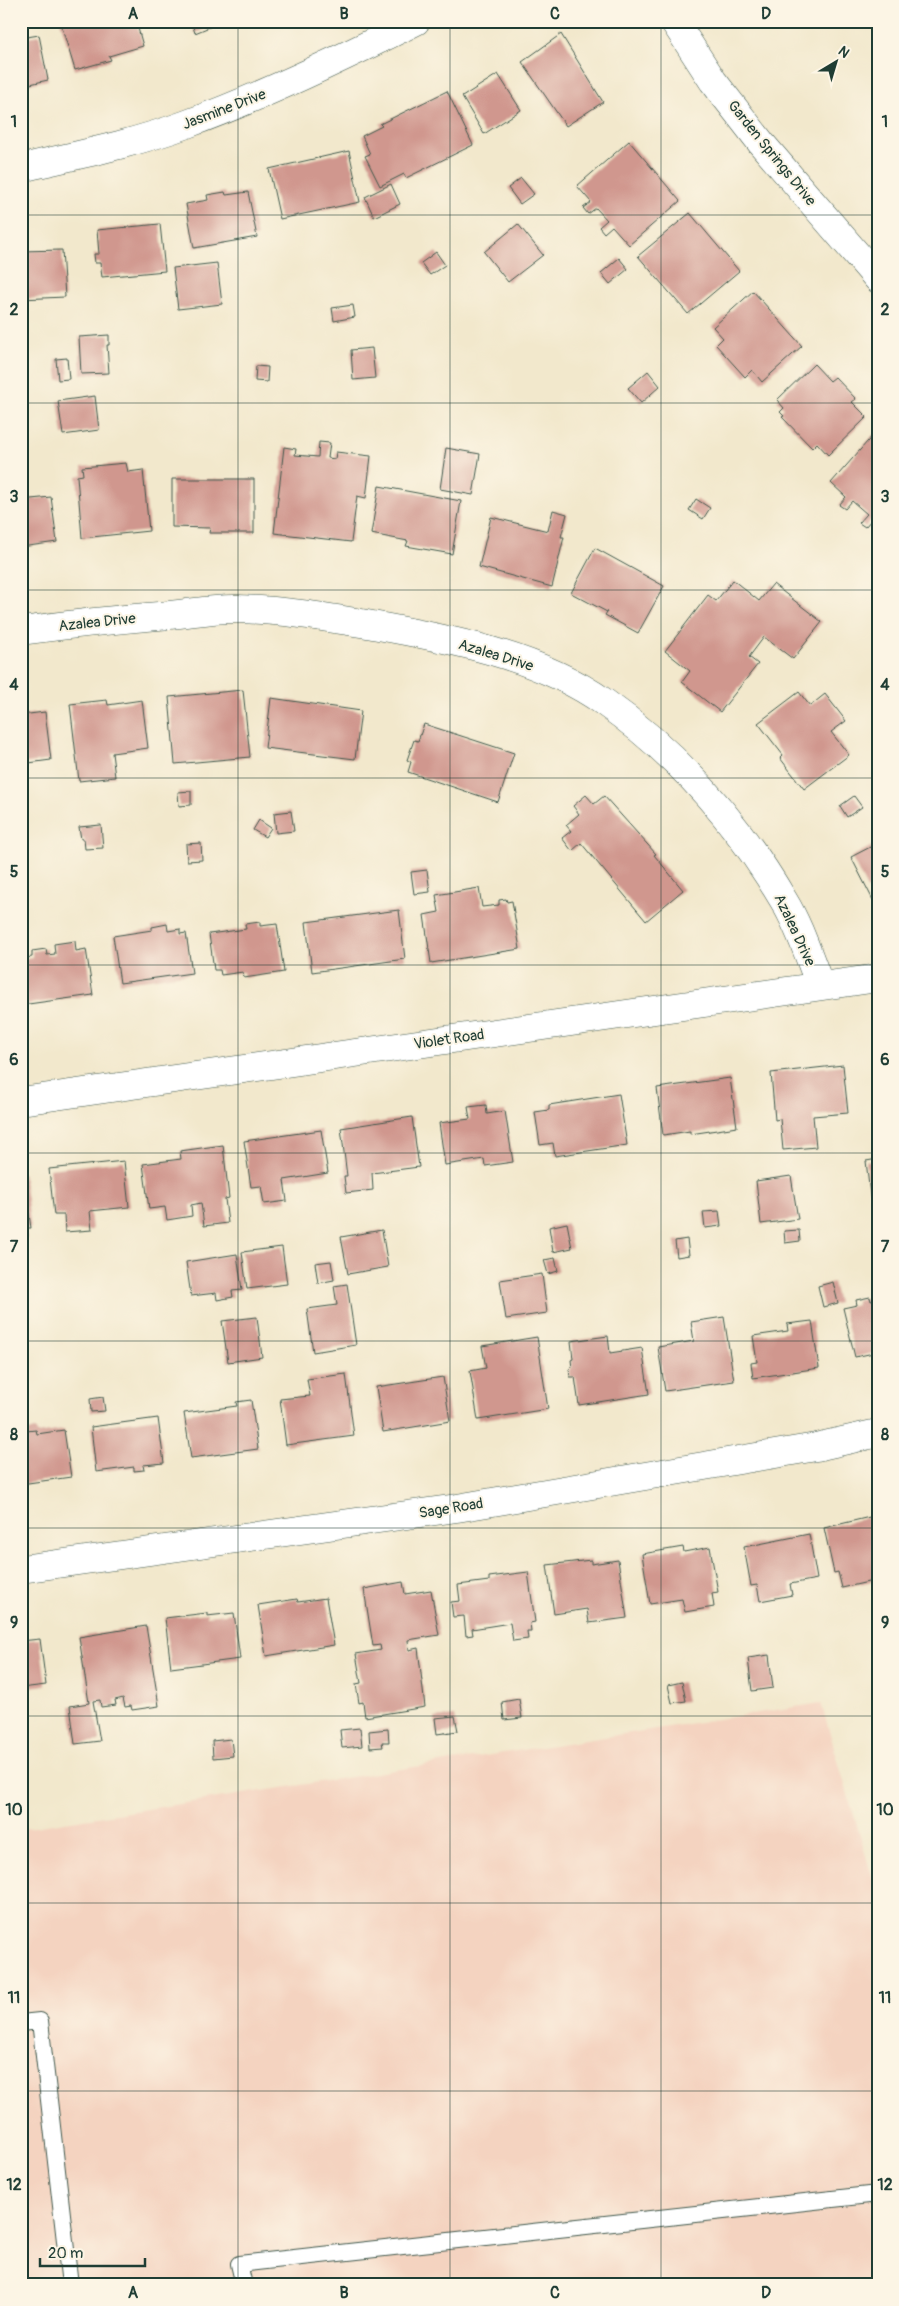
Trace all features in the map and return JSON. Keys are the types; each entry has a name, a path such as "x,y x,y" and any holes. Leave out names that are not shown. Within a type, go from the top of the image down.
{"street":[{"name":"Jasmine Drive","path":"21,168 110,148 186,124 300,78 416,21"},
{"name":"Garden Springs Drive","path":"674,21 713,81 762,144 878,278"},
{"name":"Azalea Drive","path":"21,630 76,623 236,609 327,618 408,631 487,650 556,675 603,701 647,736 696,781 736,828 786,903 820,985"},
{"name":"Violet Road","path":"21,1101 878,978"},
{"name":"Sage Road","path":"21,1570 457,1508 806,1448 878,1433"}],"lane":[{"path":"21,2023 40,2021 70,2285"},
{"path":"244,2285 239,2264 878,2194"}],"shaded area":[{"path":"821,1703 878,1897 878,2285 21,2285 21,1829"}],"building":[{"path":"60,21 136,21 143,46 109,56 111,60 75,70"},
{"path":"159,21 179,21 161,28"},
{"path":"191,21 224,21 195,33"},
{"path":"561,34 603,102 566,126 522,62"},
{"path":"39,35 48,80 21,86 21,38"},
{"path":"498,74 521,110 484,134 462,97"},
{"path":"447,91 473,145 406,178 404,174 380,186 365,156 370,154 362,136 382,126 380,124"},
{"path":"629,141 680,201 629,245 612,226 604,233 599,227 607,220 596,208 588,214 583,208 591,202 577,186"},
{"path":"349,151 360,202 280,219 269,169"},
{"path":"521,178 534,194 520,204 508,188"},
{"path":"391,184 400,204 374,217 365,197"},
{"path":"225,192 226,195 248,192 257,237 194,248 186,204 208,200 207,195"},
{"path":"690,213 739,271 688,314 638,256"},
{"path":"160,224 165,271 102,277 100,263 95,263 94,254 99,254 97,230"},
{"path":"518,224 543,255 508,282 484,252"},
{"path":"62,250 65,297 21,299 21,251"},
{"path":"436,252 445,265 430,275 421,263"},
{"path":"619,258 628,269 610,284 601,273"},
{"path":"217,263 222,304 178,309 173,268"},
{"path":"753,291 802,346 762,382 752,370 745,377 716,345 723,338 713,327"},
{"path":"353,305 355,317 334,321 332,308"},
{"path":"109,335 109,345 107,345 109,373 81,374 79,337"},
{"path":"372,348 375,378 353,380 351,350"},
{"path":"67,358 69,379 58,380 56,359"},
{"path":"814,364 830,381 835,377 856,399 852,402 867,417 828,455 817,443 812,448 782,417 784,416 780,412 784,408 777,400"},
{"path":"256,366 268,367 267,382 255,381"},
{"path":"648,371 660,386 641,403 628,388"},
{"path":"95,396 99,430 63,435 58,401"},
{"path":"875,433 878,436 878,524 872,519 865,527 859,523 867,514 852,501 845,509 839,505 846,497 831,483"},
{"path":"319,442 330,443 328,458 335,459 336,452 371,456 366,498 357,496 351,542 274,533 284,447 296,449 295,455 318,457"},
{"path":"446,448 480,454 473,495 440,489"},
{"path":"126,463 128,472 143,470 149,531 82,538 77,476 83,475 82,467"},
{"path":"172,479 254,479 254,533 209,533 210,528 172,527"},
{"path":"379,486 461,501 452,554 406,546 408,541 371,534"},
{"path":"51,497 57,542 21,547 21,500"},
{"path":"696,499 710,508 703,519 689,510"},
{"path":"553,510 567,514 561,537 564,537 552,587 479,567 491,517 548,531"},
{"path":"595,548 664,586 638,633 605,615 607,612 571,593"},
{"path":"733,580 759,601 773,584 822,622 793,659 764,637 749,657 758,664 720,712 682,682 690,671 665,651 708,595 716,601"},
{"path":"243,690 250,757 175,764 169,697"},
{"path":"799,692 810,706 825,694 846,721 831,732 849,755 804,789 780,758 783,755 758,723"},
{"path":"271,698 361,711 355,759 265,748"},
{"path":"107,700 108,705 142,700 148,748 112,753 115,777 79,781 70,704"},
{"path":"45,712 51,760 21,764 21,715"},
{"path":"424,724 514,753 498,802 408,772 411,762 407,760 414,740 418,741"},
{"path":"191,791 191,805 179,806 178,792"},
{"path":"586,795 594,804 604,796 656,854 654,855 683,890 646,921 581,843 572,851 562,838 571,831 566,825 579,814 573,806"},
{"path":"854,796 862,807 847,817 840,806"},
{"path":"291,811 294,831 276,833 274,813"},
{"path":"259,820 271,828 265,837 253,830"},
{"path":"101,825 103,848 85,849 84,839 81,839 79,827"},
{"path":"201,843 202,860 187,861 186,844"},
{"path":"878,843 878,897 873,900 851,857"},
{"path":"427,870 430,892 414,894 411,872"},
{"path":"479,888 482,907 499,905 499,900 506,899 507,902 512,901 520,949 431,963 424,915 439,912 436,895"},
{"path":"399,910 405,959 312,972 306,922"},
{"path":"260,922 260,926 277,924 284,972 244,978 243,972 221,975 220,970 214,970 209,934 246,929 245,924"},
{"path":"167,924 168,931 180,929 180,934 186,933 192,973 120,983 113,936 152,930 152,927"},
{"path":"75,941 76,951 86,949 93,995 21,1005 21,959 32,957 32,951 46,949 47,955 55,954 54,944"},
{"path":"843,1065 848,1113 813,1116 816,1147 783,1150 780,1119 775,1120 771,1073"},
{"path":"730,1078 737,1127 690,1134 690,1131 663,1135 657,1088"},
{"path":"619,1094 627,1145 555,1156 553,1143 540,1145 535,1112 549,1110 549,1105"},
{"path":"486,1105 487,1114 505,1111 513,1162 485,1166 484,1159 445,1165 439,1123 470,1119 468,1107"},
{"path":"412,1117 419,1167 372,1173 373,1190 346,1193 344,1176 347,1176 341,1128"},
{"path":"321,1130 328,1173 284,1180 287,1201 264,1204 261,1186 251,1187 244,1141"},
{"path":"223,1145 229,1198 225,1199 228,1223 204,1226 201,1203 191,1205 192,1216 167,1220 165,1207 149,1209 143,1164 181,1159 180,1151"},
{"path":"878,1159 878,1202 871,1203 866,1161"},
{"path":"124,1161 129,1207 90,1211 92,1230 65,1232 64,1215 54,1215 49,1169"},
{"path":"21,1173 23,1173 31,1228 25,1228 27,1239 21,1240"},
{"path":"791,1176 798,1219 761,1224 756,1181"},
{"path":"719,1211 721,1226 705,1228 703,1212"},
{"path":"567,1223 572,1248 553,1252 549,1227"},
{"path":"382,1230 388,1267 348,1274 341,1237"},
{"path":"799,1230 800,1241 785,1243 784,1231"},
{"path":"687,1239 689,1255 677,1257 675,1241"},
{"path":"282,1247 287,1284 247,1289 242,1252"},
{"path":"237,1254 242,1290 232,1291 233,1297 217,1300 216,1293 191,1296 186,1262"},
{"path":"555,1258 558,1271 548,1274 544,1260"},
{"path":"331,1261 334,1280 318,1283 315,1263"},
{"path":"542,1274 547,1313 506,1319 500,1280"},
{"path":"833,1282 838,1303 823,1307 818,1286"},
{"path":"347,1284 356,1345 313,1352 307,1309 337,1305 334,1286"},
{"path":"870,1297 871,1301 878,1299 878,1352 855,1357 843,1308 857,1305 856,1300"},
{"path":"257,1317 262,1357 228,1362 222,1321"},
{"path":"724,1317 734,1381 665,1391 658,1347 694,1341 691,1322"},
{"path":"812,1321 819,1368 753,1378 751,1363 757,1362 753,1336 788,1331 787,1324"},
{"path":"608,1336 610,1353 642,1348 649,1394 579,1405 575,1377 570,1377 569,1369 572,1368 571,1360 573,1359 571,1341"},
{"path":"537,1337 548,1409 478,1420 470,1371 486,1368 482,1346"},
{"path":"346,1374 354,1436 286,1445 280,1399 310,1396 307,1379"},
{"path":"443,1377 450,1421 383,1432 376,1387"},
{"path":"103,1397 105,1411 91,1412 90,1399"},
{"path":"251,1400 258,1449 191,1458 184,1413 237,1406 236,1402"},
{"path":"158,1418 164,1463 143,1465 144,1470 134,1471 134,1467 96,1472 91,1427"},
{"path":"36,1430 37,1434 64,1430 71,1477 21,1484 21,1437 26,1436 26,1431"},
{"path":"878,1515 878,1565 874,1566 877,1580 842,1588 838,1572 834,1573 824,1528"},
{"path":"809,1534 817,1579 790,1584 792,1595 760,1601 757,1585 751,1586 744,1547"},
{"path":"683,1547 684,1552 710,1547 718,1592 712,1593 714,1607 685,1612 682,1599 650,1604 642,1554"},
{"path":"591,1560 591,1564 618,1560 627,1618 589,1623 587,1609 554,1614 547,1565"},
{"path":"528,1572 535,1622 530,1623 531,1631 527,1631 528,1639 513,1641 510,1623 472,1629 473,1635 466,1636 464,1616 453,1617 451,1602 460,1601 458,1585 489,1581 489,1577"},
{"path":"403,1582 405,1594 431,1590 439,1635 408,1640 409,1650 418,1648 425,1707 365,1717 363,1702 359,1703 356,1684 361,1683 356,1654 381,1650 380,1645 373,1646 364,1589"},
{"path":"326,1598 334,1645 266,1656 258,1605 297,1599 298,1602"},
{"path":"207,1613 207,1616 234,1613 240,1659 171,1668 165,1618"},
{"path":"146,1626 159,1706 132,1710 131,1706 125,1707 123,1698 115,1700 116,1705 101,1707 100,1700 93,1701 100,1741 75,1744 70,1706 89,1703 79,1637"},
{"path":"40,1639 46,1685 21,1688 21,1641"},
{"path":"769,1655 773,1688 752,1691 748,1658"},
{"path":"682,1682 686,1701 672,1703 668,1685"},
{"path":"519,1699 522,1718 504,1720 502,1702"},
{"path":"455,1716 458,1731 437,1734 435,1718"},
{"path":"360,1728 362,1746 342,1748 340,1730"},
{"path":"388,1729 389,1742 382,1742 383,1747 370,1748 369,1731"},
{"path":"231,1739 233,1756 213,1758 212,1741"}]}
